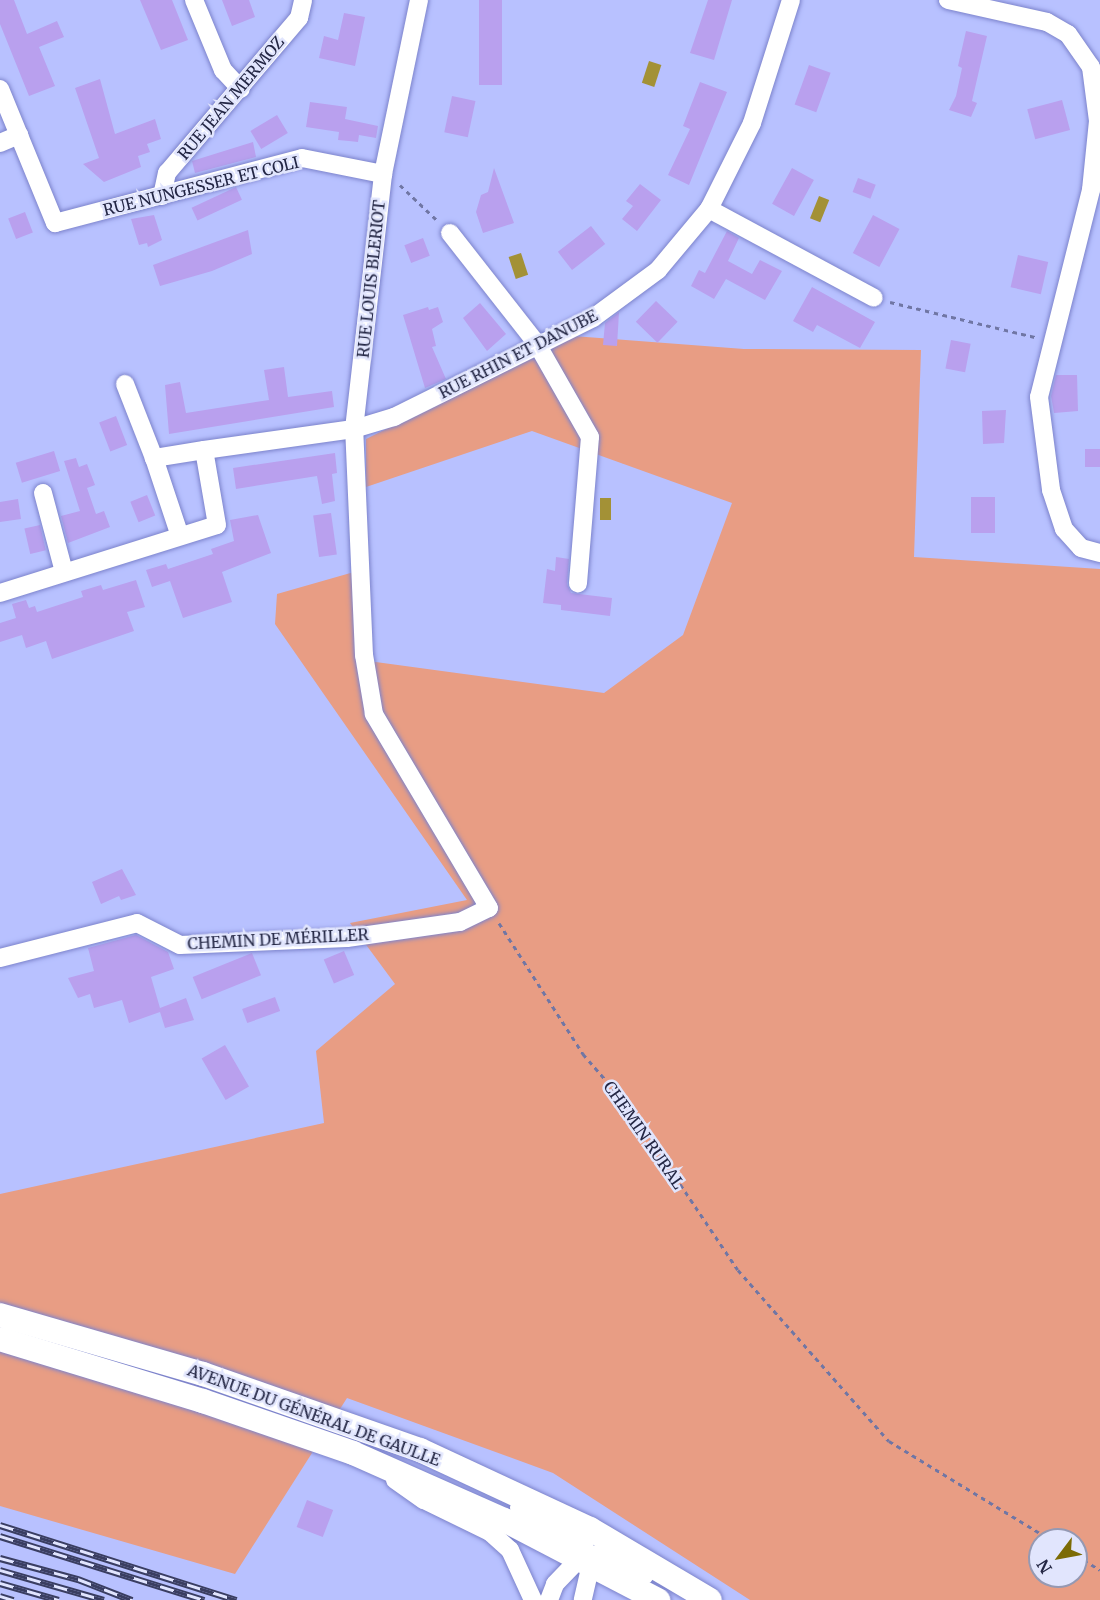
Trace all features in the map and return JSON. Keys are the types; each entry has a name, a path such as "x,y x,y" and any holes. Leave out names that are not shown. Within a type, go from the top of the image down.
{"main road":[{"name":"AVENUE DU GÉNÉRAL DE GAULLE","path":"0,1316 203,1374 420,1450 590,1529 710,1600"},
{"name":"AVENUE DU GÉNÉRAL DE GAULLE","path":"0,1340 202,1401 353,1453 587,1559 658,1600"}],"street":[{"path":"194,0 223,70 241,89"},
{"name":"RUE JEAN MERMOZ","path":"162,196 167,173 241,89 298,18 303,0"},
{"name":"RUE LOUIS BLERIOT","path":"418,0 383,174 354,429 364,655 374,714 489,908"},
{"name":"RUE RHIN ET DANUBE","path":"154,458 354,429 394,417 593,318 658,270 709,209 752,123 791,0"},
{"path":"948,0 1047,22 1068,34 1091,67 1098,122 1091,190 1039,397 1051,490 1064,529 1081,548 1100,553"},
{"path":"0,89 19,135 0,143"},
{"name":"RUE NUNGESSER ET COLI","path":"19,135 55,223 302,158 383,174"},
{"path":"709,209 874,298"},
{"path":"450,233 537,344 590,437 578,584"},
{"path":"125,384 154,458 180,536"},
{"path":"0,592 217,525 204,450"},
{"path":"43,494 64,572"},
{"name":"CHEMIN DE MÉRILLER","path":"0,958 137,923 180,945 347,938 460,922 489,908"},
{"path":"420,1450 445,1471 570,1535 587,1559 583,1600"},
{"path":"353,1453 424,1500 490,1532 510,1550 533,1600"},
{"path":"549,1600 555,1584 587,1559 603,1554 691,1600"}],"path":[{"path":"383,174 412,192 450,233"},
{"path":"874,298 1053,342"},
{"name":"CHEMIN RURAL","path":"489,908 583,1054 625,1102 738,1270 889,1441 1032,1528"}],"shaded area":[{"path":"649,61 661,65 654,87 642,83"},
{"path":"819,196 829,200 820,222 810,218"},
{"path":"521,253 528,275 516,279 509,257"},
{"path":"573,336 744,349 921,350 914,557 1100,569 1100,1600 750,1600 553,1473 347,1398 235,1574 0,1506 0,1194 324,1123 316,1051 395,984 350,923 467,900 275,624 277,594 354,572 361,660 604,693 683,635 732,503 532,431 366,487 366,439"},
{"path":"600,498 611,498 611,520 600,520"}],"building":[{"path":"0,0 14,0 27,34 57,21 64,37 39,47 55,86 29,96 0,24"},
{"path":"140,0 172,0 188,40 161,50"},
{"path":"222,0 249,0 255,17 232,26"},
{"path":"479,0 502,0 502,85 479,85"},
{"path":"708,0 732,0 714,60 690,53"},
{"path":"344,13 365,17 355,66 319,58 324,36 338,40"},
{"path":"966,31 987,36 972,101 977,103 971,117 949,110 956,96 962,68 958,66"},
{"path":"809,65 831,73 816,112 795,104"},
{"path":"100,79 115,134 155,119 161,139 147,144 150,152 138,156 141,167 104,182 83,164 99,158 75,88"},
{"path":"700,82 727,92 689,185 668,175 690,129 683,126"},
{"path":"452,96 475,101 468,137 444,132"},
{"path":"1062,100 1070,130 1035,139 1027,109"},
{"path":"310,102 347,107 345,119 378,126 376,138 359,135 358,142 338,140 339,132 306,127"},
{"path":"277,115 288,133 261,149 250,131"},
{"path":"253,142 256,157 195,173 192,161"},
{"path":"494,168 514,223 483,233 476,212 481,195 488,192"},
{"path":"792,168 814,180 794,216 772,204"},
{"path":"858,178 876,185 870,199 853,192"},
{"path":"640,184 661,200 637,231 622,219 633,206 626,201"},
{"path":"236,187 242,200 198,220 192,208"},
{"path":"25,212 33,233 16,239 8,218"},
{"path":"154,215 162,240 148,247 147,243 139,245 131,219"},
{"path":"873,215 899,229 879,267 853,253"},
{"path":"591,226 605,244 572,270 558,252"},
{"path":"248,230 252,254 212,271 160,286 153,265"},
{"path":"727,231 739,238 728,261 752,274 760,260 782,271 765,300 726,279 714,299 691,286 699,270 705,273"},
{"path":"423,238 430,256 411,263 404,245"},
{"path":"1018,255 1048,262 1041,294 1011,287"},
{"path":"812,287 875,322 860,348 817,325 813,332 793,321"},
{"path":"656,301 678,322 657,343 636,322"},
{"path":"480,303 506,334 487,351 463,318"},
{"path":"428,307 429,310 438,307 443,322 432,329 436,346 432,347 446,379 425,388 403,315"},
{"path":"619,312 617,346 603,345 605,323"},
{"path":"951,340 971,344 965,372 945,368"},
{"path":"284,367 288,397 332,391 334,407 169,434 165,385 180,382 186,413 269,400 264,370"},
{"path":"1056,375 1077,375 1078,411 1054,413 1051,396"},
{"path":"1006,410 1004,443 983,444 982,411"},
{"path":"116,416 127,445 110,451 99,422"},
{"path":"1085,449 1100,449 1100,467 1085,467"},
{"path":"54,451 60,471 22,483 16,463"},
{"path":"335,453 337,473 332,474 335,501 322,504 317,476 236,489 233,468"},
{"path":"76,458 79,467 87,464 95,485 87,488 96,514 104,511 110,527 68,543 61,516 80,511 64,461"},
{"path":"147,495 155,515 139,522 130,502"},
{"path":"971,497 995,497 995,533 971,533"},
{"path":"18,499 21,519 0,522 0,502"},
{"path":"331,513 337,555 319,557 313,516"},
{"path":"258,515 271,553 222,572 232,602 183,618 170,581 152,587 146,570 166,564 168,569 213,554 211,549 234,541 230,520"},
{"path":"40,525 46,550 30,554 24,529"},
{"path":"556,557 569,559 567,584 571,593 612,598 610,616 561,610 561,605 543,603 547,569 555,571"},
{"path":"136,580 145,607 127,612 134,631 52,659 46,641 26,648 22,635 0,642 0,623 16,618 12,604 26,600 29,608 35,606 37,612 83,597 81,591 101,585 103,590"},
{"path":"122,869 136,895 121,900 119,896 101,904 92,882"},
{"path":"136,935 168,952 174,969 151,977 160,1008 186,998 194,1020 165,1028 160,1012 129,1023 122,1000 94,1008 90,994 78,998 68,978 94,971 88,948"},
{"path":"344,951 354,975 334,984 324,960"},
{"path":"252,953 261,975 202,999 193,977"},
{"path":"275,997 280,1011 247,1023 242,1009"},
{"path":"225,1045 249,1087 226,1100 202,1058"},
{"path":"307,1500 333,1510 323,1537 297,1527"}],"railway":[{"path":"0,1525 236,1600"},
{"path":"0,1536 204,1600"},
{"path":"0,1558 78,1579 132,1600"},
{"path":"0,1570 104,1600"},
{"path":"0,1583 59,1600"},
{"path":"0,1596 13,1600"}]}
